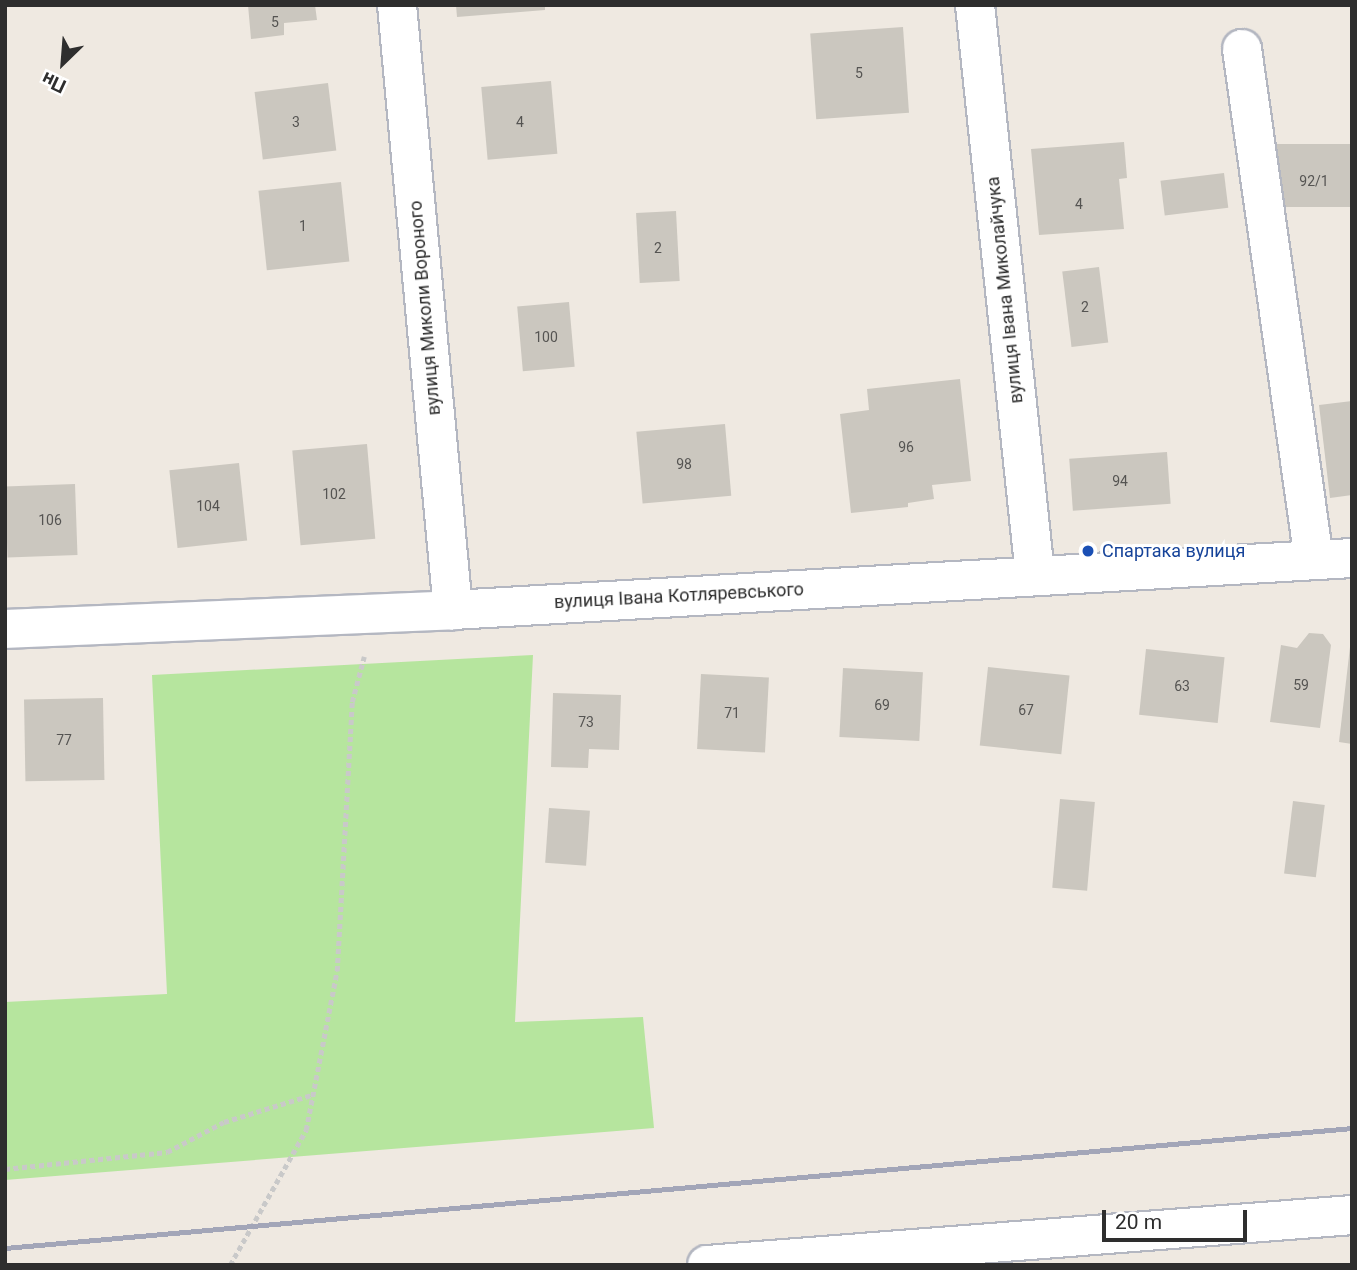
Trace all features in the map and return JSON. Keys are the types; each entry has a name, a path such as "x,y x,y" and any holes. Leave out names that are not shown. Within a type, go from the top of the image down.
{"street":[{"name":"вулиця Миколи Вороного","path":"397,5 453,610"},
{"name":"вулиця Івана Миколайчука","path":"975,5 1035,575"},
{"path":"1242,49 1314,560"},
{"name":"вулиця Івана Котляревського","path":"5,629 453,610 1352,558"},
{"path":"707,1265 1086,1250 1352,1215"}],"path":[{"path":"230,1265 306,1130 337,971 352,702 376,613"},
{"path":"5,1169 167,1152 225,1122 311,1095"}],"green space":[{"path":"533,655 515,1022 643,1017 654,1128 5,1180 5,1002 167,994 152,675"}],"building":[{"path":"248,5 315,5 317,20 284,23 284,35 251,39"},
{"path":"456,5 545,5 545,10 457,17"},
{"path":"903,27 909,113 816,119 810,33"},
{"path":"551,81 557,154 488,160 481,87"},
{"path":"328,83 336,150 263,160 255,92"},
{"path":"1124,142 1127,178 1119,179 1124,229 1039,235 1031,149"},
{"path":"1271,144 1352,144 1352,207 1271,207"},
{"path":"1224,173 1228,208 1165,216 1160,181"},
{"path":"341,182 349,262 267,270 258,191"},
{"path":"676,211 680,281 640,283 636,213"},
{"path":"1099,267 1108,342 1072,347 1062,272"},
{"path":"569,302 575,367 523,371 517,307"},
{"path":"960,379 971,481 932,485 934,499 908,503 908,507 851,513 840,414 869,410 867,389"},
{"path":"1352,401 1352,495 1330,498 1319,405"},
{"path":"725,424 731,496 643,503 636,432"},
{"path":"367,444 375,539 301,545 292,451"},
{"path":"1167,452 1171,504 1073,511 1069,459"},
{"path":"239,463 247,541 178,548 169,470"},
{"path":"75,484 77,555 8,557 5,486"},
{"path":"1309,633 1323,634 1331,645 1320,728 1270,722 1281,645 1297,648"},
{"path":"1352,647 1352,744 1339,742"},
{"path":"1146,649 1225,657 1218,723 1139,715"},
{"path":"988,667 1070,676 1061,754 980,746"},
{"path":"843,668 923,672 919,741 839,737"},
{"path":"701,674 769,678 765,752 697,749"},
{"path":"553,693 621,695 619,750 589,749 588,768 551,767"},
{"path":"103,698 104,780 25,781 24,699"},
{"path":"1060,799 1095,802 1087,891 1052,888"},
{"path":"1293,801 1325,805 1316,877 1284,873"},
{"path":"549,808 590,811 586,866 545,863"}],"railway":[{"path":"5,1248 1352,1128"}],"place":[{"name":"Спартака вулиця","path":"1088,551"}]}
